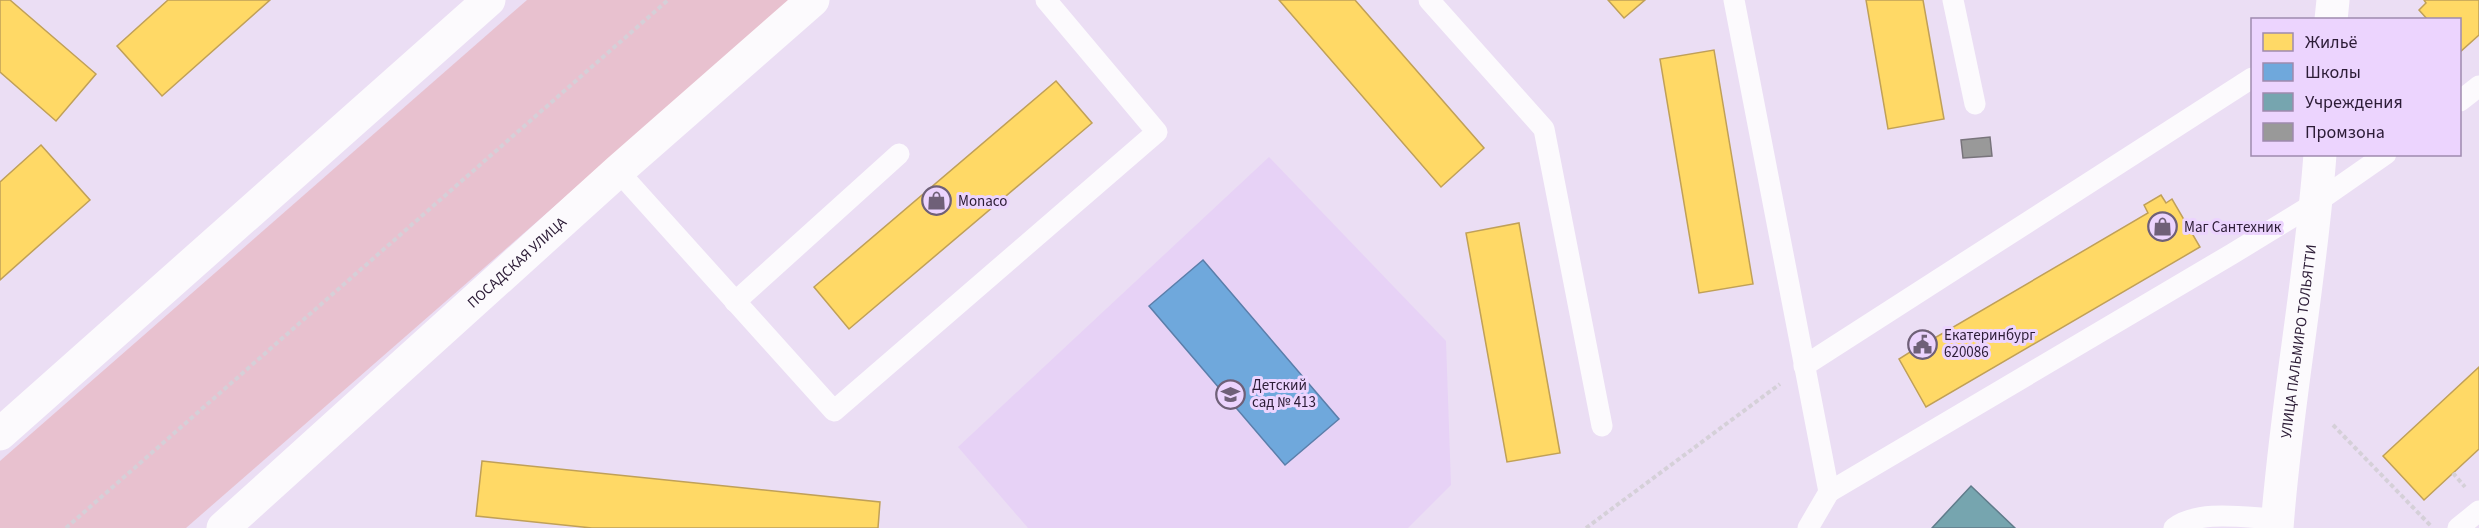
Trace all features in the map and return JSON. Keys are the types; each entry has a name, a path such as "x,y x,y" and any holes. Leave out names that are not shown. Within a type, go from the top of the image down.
{"street":[{"path":"0,434 489,0"},
{"name":"ПОСАДСКАЯ УЛИЦА","path":"223,528 618,171 813,0"},
{"path":"2331,18 2333,0"},
{"name":"УЛИЦА ПАЛЬМИРО ТОЛЬЯТТИ","path":"2277,523 2283,453 2317,202 2320,156"}],"lane":[{"path":"618,171 834,411 1157,132 1046,0"},
{"path":"1429,0 1544,129 1602,426"},
{"path":"1734,0 1829,492"},
{"path":"1953,0 1975,104"},
{"path":"1804,366 2251,79"},
{"path":"2461,100 2479,86"},
{"path":"735,302 899,154"},
{"path":"1808,528 1829,492 2317,202 2383,156"},
{"path":"2458,528 2476,503"},
{"path":"2174,528 2182,522 2215,517 2277,523"}],"path":[{"path":"66,528 668,0"},
{"path":"1586,528 1804,366"},
{"path":"2333,425 2433,528"},
{"path":"2453,473 2476,503"}],"shaded area":[{"path":"527,0 791,0 186,528 0,528 0,461"},
{"name":"Детский сад № 413","path":"1269,157 1446,341 1451,485 1408,528 1028,528 958,447"}],"building: Жильё":[{"path":"0,0 10,0 96,74 56,121 0,72"},
{"path":"168,0 270,0 162,96 117,46"},
{"path":"1279,0 1355,0 1484,148 1441,187"},
{"path":"1608,0 1645,0 1624,18"},
{"path":"1866,0 1923,0 1944,119 1888,129"},
{"path":"2424,0 2479,0 2479,35 2461,51 2461,18 2426,18 2419,10 2426,3"},
{"path":"1714,50 1753,284 1699,293 1660,59"},
{"path":"1056,81 1092,123 849,329 814,287"},
{"path":"41,145 90,200 0,280 0,182"},
{"path":"2161,195 2166,203 2172,199 2200,247 1926,407 1899,359 1915,349 1911,341 1928,331 1933,339 2148,213 2144,205"},
{"path":"1519,223 1560,453 1507,462 1466,233"},
{"path":"2479,367 2479,449 2424,500 2383,456"},
{"path":"482,461 880,502 878,528 592,528 476,516"}],"building: Школы":[{"path":"1203,260 1339,419 1285,465 1149,306"}],"building: Учреждения":[{"path":"1971,486 2015,528 1932,528"}],"building: Промзона":[{"path":"1990,137 1992,156 1963,158 1961,140"}],"place":[{"name":"Monaco","path":"937,201"},
{"name":"Маг Сантехник","path":"2163,227"},
{"name":"Екатеринбург 620086","path":"1923,344"},
{"name":"Детский сад № 413","path":"1231,394"}]}
